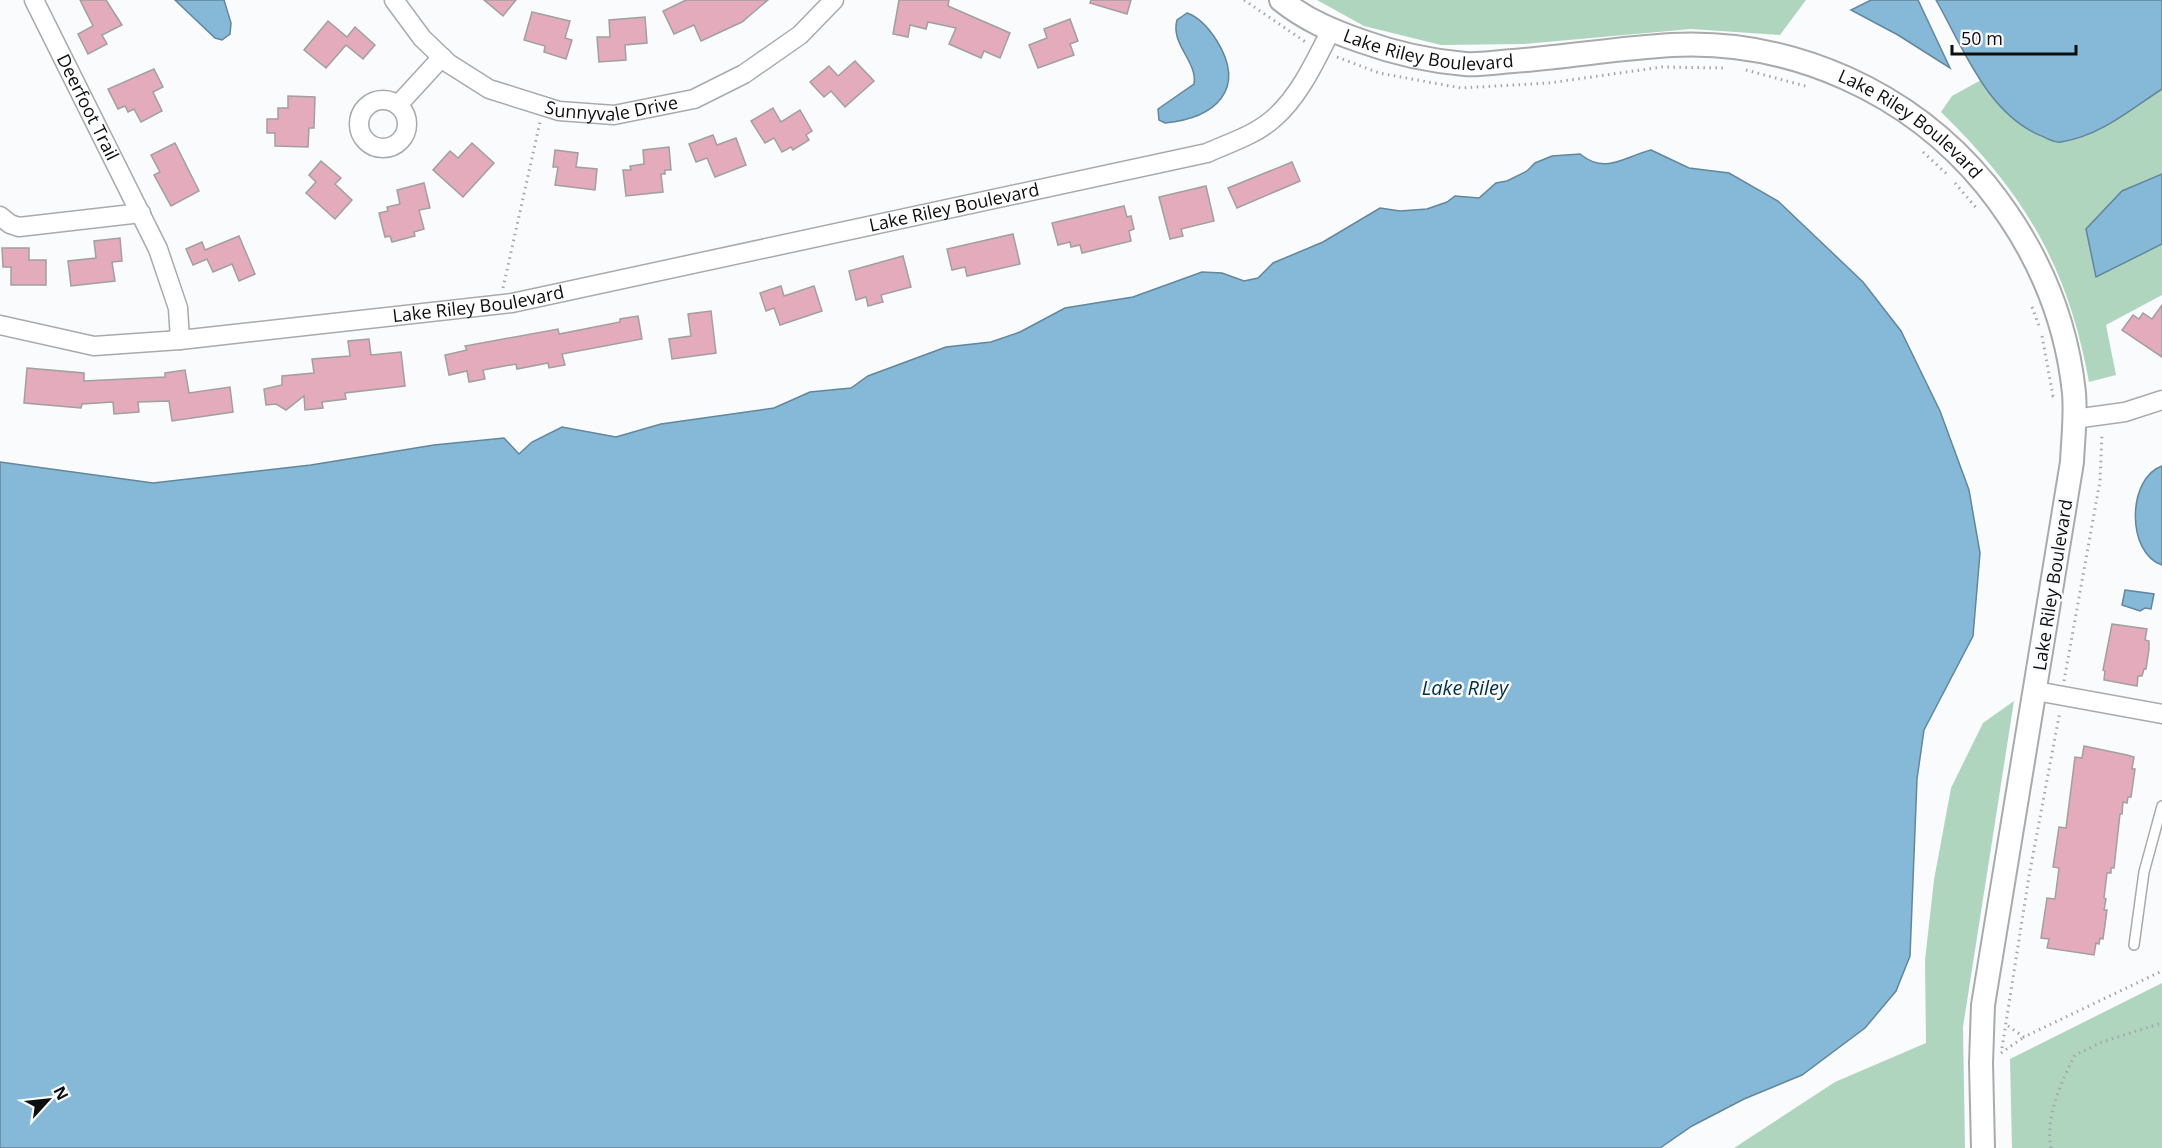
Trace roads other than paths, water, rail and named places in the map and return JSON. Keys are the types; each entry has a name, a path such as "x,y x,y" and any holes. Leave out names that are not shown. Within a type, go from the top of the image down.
{"street":[{"name":"Deerfoot Trail","path":"34,0 141,213 171,282 178,308 180,340"},
{"name":"Sunnyvale Drive","path":"394,0 422,38 442,57 489,89 559,111 614,115 694,99 744,74 800,35 834,0"},
{"path":"1281,0 1326,40"},
{"name":"Lake Riley Boulevard","path":"0,326 94,346 180,340 499,304 1207,153 1250,134 1273,119 1301,84 1326,40 1466,64 1570,57 1673,45 1754,50 1826,69 1870,89 1922,122 1962,156 2012,217 2042,273 2063,326 2074,395 2072,462 1985,994 1994,1060 1983,1148"},
{"path":"398,105 442,57"},
{"path":"0,216 10,224 19,226 141,213"},
{"path":"2074,419 2125,412 2162,400"},
{"path":"2036,691 2162,713"}],"lane":[{"path":"2134,945 2144,872 2162,809"}],"water":[{"path":"175,0 224,0 231,23 230,34 222,40 215,38"},
{"path":"1871,0 1918,0 1950,68 1898,35 1851,10"},
{"path":"1936,0 2162,0 2162,89 2102,128 2075,139 2052,141 2024,127 2007,114 1993,97 1968,59"},
{"path":"1187,13 1204,24 1217,41 1229,74 1227,87 1221,98 1211,108 1183,120 1165,123 1159,120 1158,109 1194,84 1192,68 1180,45 1176,29 1177,20"},
{"name":"Lake Riley","path":"1651,150 1689,168 1729,173 1778,201 1863,282 1901,331 1940,411 1969,490 1980,553 1973,636 1924,730 1917,779 1910,956 1896,991 1865,1028 1802,1075 1744,1099 1692,1126 1660,1148 0,1148 0,462 153,483 311,465 434,445 504,438 519,454 532,442 562,427 616,437 661,424 774,408 810,392 851,388 868,376 946,347 991,342 1020,332 1065,308 1133,297 1202,272 1222,273 1244,281 1258,278 1273,263 1323,242 1380,208 1400,211 1427,209 1447,202 1455,196 1479,198 1496,183 1507,181 1527,171 1535,163 1552,156 1580,154 1589,160 1607,164"},
{"path":"2162,174 2162,244 2096,277 2086,229 2122,191"},
{"path":"2162,466 2162,565 2150,558 2142,546 2135,516 2142,485 2150,473"},
{"path":"2125,590 2154,594 2151,609 2145,608 2140,611 2122,605"}]}
